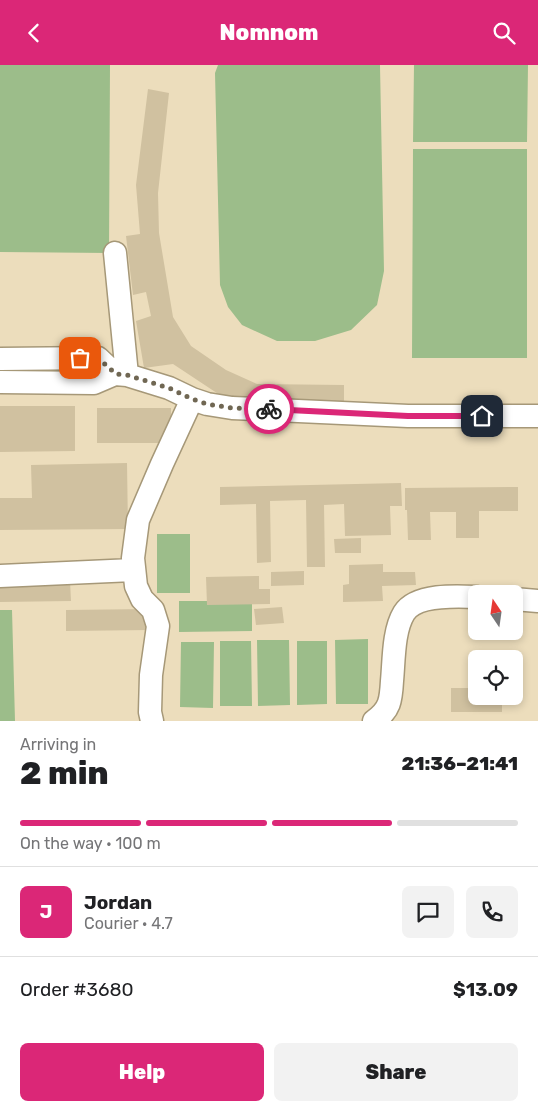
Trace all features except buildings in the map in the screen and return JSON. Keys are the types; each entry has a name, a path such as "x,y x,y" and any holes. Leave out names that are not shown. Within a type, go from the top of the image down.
{"street":[{"path":"115,253 121,375"},
{"path":"0,359 98,358 121,375 169,388 207,404 232,408 408,416 538,416"},
{"path":"0,382 94,383 121,375"},
{"path":"148,718 151,675 158,626 153,610 142,599 136,586 133,558 138,520 192,399"},
{"path":"0,576 133,570"},
{"path":"374,721 382,715 391,700 395,640 404,613 416,603 437,597 468,597"},
{"path":"523,600 538,601"}],"green space":[{"path":"0,65 110,65 109,253 0,252"},
{"path":"218,65 380,65 384,271 377,305 351,330 315,341 277,341 242,325 228,307 220,285 215,73"},
{"path":"414,65 528,65 527,142 413,142"},
{"path":"413,149 527,149 527,358 412,358"},
{"path":"157,534 190,534 190,593 157,593"},
{"path":"179,601 252,601 252,631 179,632"},
{"path":"0,610 12,610 15,721 0,721"},
{"path":"368,639 368,704 336,704 335,640"},
{"path":"257,640 289,640 290,705 258,706"},
{"path":"220,641 251,641 252,706 220,706"},
{"path":"297,641 327,641 327,704 297,705"},
{"path":"181,642 214,642 213,708 180,707"}],"way so far":[{"path":"80,358 98,358 116,374 127,375 169,388 207,404 232,408 269,409"}],"route":[{"path":"269,409 408,416 482,416"}]}
